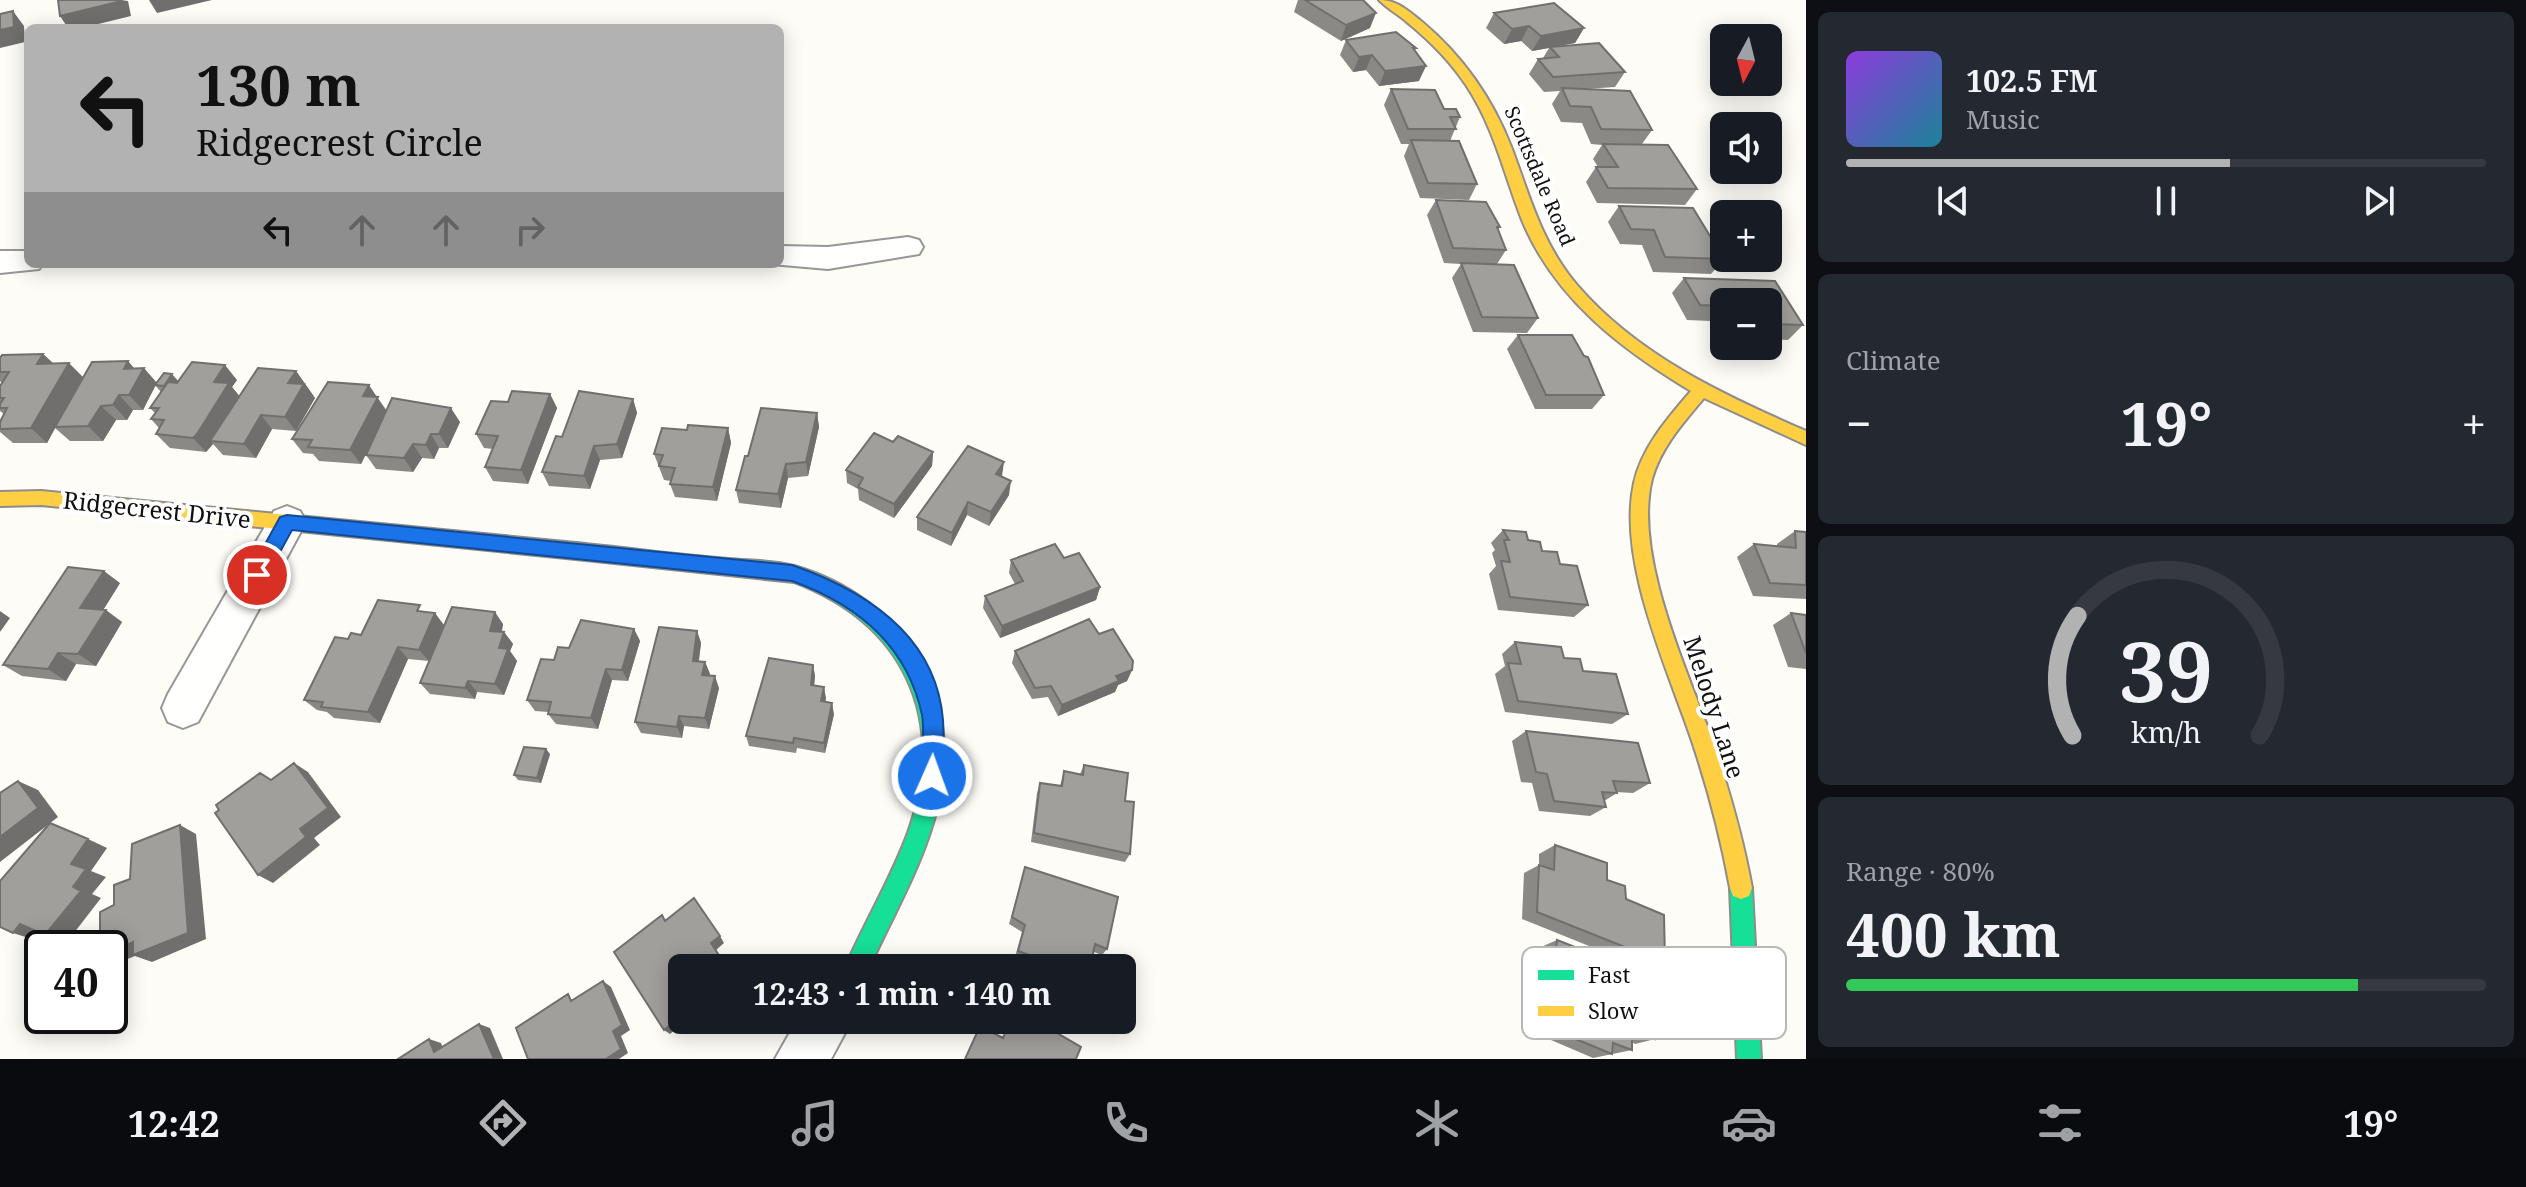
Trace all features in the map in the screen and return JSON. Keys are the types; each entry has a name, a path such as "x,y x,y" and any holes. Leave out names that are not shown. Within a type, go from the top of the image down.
{"street":[{"name":"Scottsdale Road","path":"1385,0 1429,33 1474,83 1491,113 1531,222 1548,255 1572,289 1609,326 1702,389 1806,438"},
{"path":"784,256 828,258 908,247"},
{"path":"0,262 24,262"},
{"name":"Melody Lane","path":"1702,389 1669,426 1657,445 1643,481 1639,523 1645,571 1724,809 1741,885 1744,947"},
{"name":"Ridgecrest Drive","path":"0,499 41,498 792,573 831,587 866,607 898,639 921,678 933,718 935,762 926,809 863,954"},
{"path":"183,708 287,522"},
{"path":"801,1059 818,1034"},
{"name":"Melody Lane","path":"1748,1039 1749,1059"}],"building":[{"path":"58,0 121,0 122,1 60,16"},
{"path":"1305,0 1363,0 1376,13 1346,25"},
{"path":"1554,3 1584,28 1541,36 1529,26 1512,29 1494,13"},
{"path":"13,11 14,27 0,30 0,14"},
{"path":"1396,32 1416,48 1413,48 1426,66 1385,71 1372,55 1359,57 1346,40"},
{"path":"1599,43 1625,72 1553,77 1538,59 1559,57 1550,47"},
{"path":"1562,88 1630,91 1652,130 1601,129 1591,107 1570,106"},
{"path":"1391,89 1435,90 1444,109 1456,109 1460,117 1450,117 1456,129 1408,129"},
{"path":"1411,140 1459,141 1477,184 1428,183"},
{"path":"1603,144 1668,145 1697,189 1608,188 1596,167 1618,167"},
{"path":"1436,200 1486,202 1500,227 1497,227 1506,250 1453,248"},
{"path":"1619,206 1693,208 1710,236 1710,259 1665,257 1654,230 1631,229"},
{"path":"1461,263 1514,265 1538,318 1482,317"},
{"path":"1684,278 1775,281 1779,288 1710,288 1710,305 1700,305"},
{"path":"1782,292 1803,325 1782,324"},
{"path":"1518,335 1572,335 1584,356 1588,357 1604,395 1546,395"},
{"path":"43,354 37,364 69,363 31,428 0,429 7,408 0,408 4,398 0,398 0,386 9,372 0,372 0,358 2,355"},
{"path":"128,361 124,369 144,368 129,395 119,395 113,405 101,406 88,426 55,427 92,362"},
{"path":"192,362 225,365 214,382 229,383 193,438 156,434 164,420 151,419 159,408 150,408 168,382 177,383"},
{"path":"258,368 296,371 288,383 304,384 285,417 261,415 244,444 210,441"},
{"path":"164,373 172,374 164,386 155,385"},
{"path":"328,382 369,385 363,396 378,397 350,450 308,447 312,440 292,439"},
{"path":"512,391 550,394 521,470 485,467 498,436 476,434 491,401 508,402"},
{"path":"579,391 633,399 617,444 594,446 584,476 542,472 556,436 562,437"},
{"path":"392,398 451,408 439,434 431,434 426,445 413,444 404,458 366,455"},
{"path":"761,408 817,413 806,462 786,464 778,494 736,490"},
{"path":"688,425 728,428 713,487 670,484 675,468 659,466 663,455 654,454 662,428 687,430"},
{"path":"874,433 893,442 898,436 933,452 894,504 858,487 863,478 846,470"},
{"path":"968,446 1004,462 996,474 1011,481 991,512 968,502 952,533 917,517"},
{"path":"1503,530 1526,532 1528,540 1540,542 1542,551 1557,552 1560,564 1577,566 1588,605 1510,597 1501,561 1510,562 1504,540 1509,540"},
{"path":"1795,531 1806,532 1806,585 1770,583 1754,544 1796,548"},
{"path":"1055,544 1064,558 1079,553 1100,587 1002,626 985,596 1023,581 1011,560"},
{"path":"68,567 104,571 80,608 106,610 78,654 58,653 48,669 3,665"},
{"path":"378,600 420,605 417,611 435,613 419,650 398,647 368,712 321,707 323,702 304,700 335,637 348,639 351,633 361,635"},
{"path":"452,607 495,612 490,631 504,632 499,648 508,649 495,684 468,681 465,688 420,683"},
{"path":"1791,613 1806,615 1806,653"},
{"path":"1089,619 1099,634 1113,629 1133,661 1132,670 1116,676 1119,681 1062,705 1051,686 1035,688 1015,651"},
{"path":"581,620 634,629 622,670 606,669 591,718 548,714 551,702 527,700 541,659 554,660 558,647 569,648"},
{"path":"659,627 697,631 693,661 705,662 702,675 715,676 705,718 679,716 677,727 635,722"},
{"path":"1515,642 1561,647 1564,658 1580,659 1583,671 1616,674 1628,714 1518,701 1508,663 1521,664"},
{"path":"769,658 813,665 811,685 824,687 821,701 832,703 824,743 794,738 793,743 746,736"},
{"path":"1526,731 1638,743 1650,783 1613,781 1617,793 1602,792 1606,807 1554,801 1547,774 1536,772"},
{"path":"524,747 546,749 537,778 514,775"},
{"path":"294,763 328,808 300,829 306,837 258,875 215,813 219,810 216,805 260,773 271,780"},
{"path":"1084,765 1128,773 1125,801 1134,802 1130,854 1034,833 1040,783 1062,786 1064,771 1083,775"},
{"path":"18,781 38,808 0,837 0,793"},
{"path":"50,823 88,839 71,864 86,869 73,887 81,891 49,930 34,930 20,924 13,933 0,927 0,881"},
{"path":"180,825 188,933 133,955 133,942 128,944 128,930 100,930 100,912 114,905 114,885 130,879 132,844"},
{"path":"1555,845 1607,863 1607,880 1625,886 1626,899 1664,915 1665,947 1625,947 1537,912 1539,865 1554,870"},
{"path":"1025,867 1118,897 1107,949 1095,944 1093,954 1026,954 1018,951 1025,925 1012,917"},
{"path":"694,898 720,936 711,943 718,954 668,954 668,1027 664,1030 614,952 662,915 665,921"},
{"path":"1557,940 1575,947 1556,947"},
{"path":"603,981 622,1025 613,1031 621,1049 606,1059 528,1059 516,1028 568,994 571,1001"},
{"path":"479,1024 494,1059 398,1059 429,1039 434,1052"},
{"path":"976,1034 995,1034 1003,1038 1005,1034 1058,1034 1081,1047 1076,1059 965,1059"},
{"path":"1576,1039 1632,1039 1632,1050 1613,1043 1612,1054"}],"traffic: fast":[{"path":"576,551 795,574 828,587 858,604 883,626 904,651 920,680 930,712 934,746 932,782 911,854 864,954"},
{"path":"1741,888 1744,947"},
{"path":"1748,1039 1749,1059"}],"traffic: slow":[{"path":"1385,0 1442,47 1472,83 1505,148 1540,243 1571,288 1598,317 1629,343 1697,387 1806,438"},
{"path":"1702,389 1667,432 1647,468 1639,504 1639,526 1652,594 1722,801 1741,888"},
{"path":"0,499 41,498 576,551"}],"route":[{"path":"257,575 287,522 792,573 831,587 866,607 898,639 921,678 933,718 935,762 932,776"}]}
